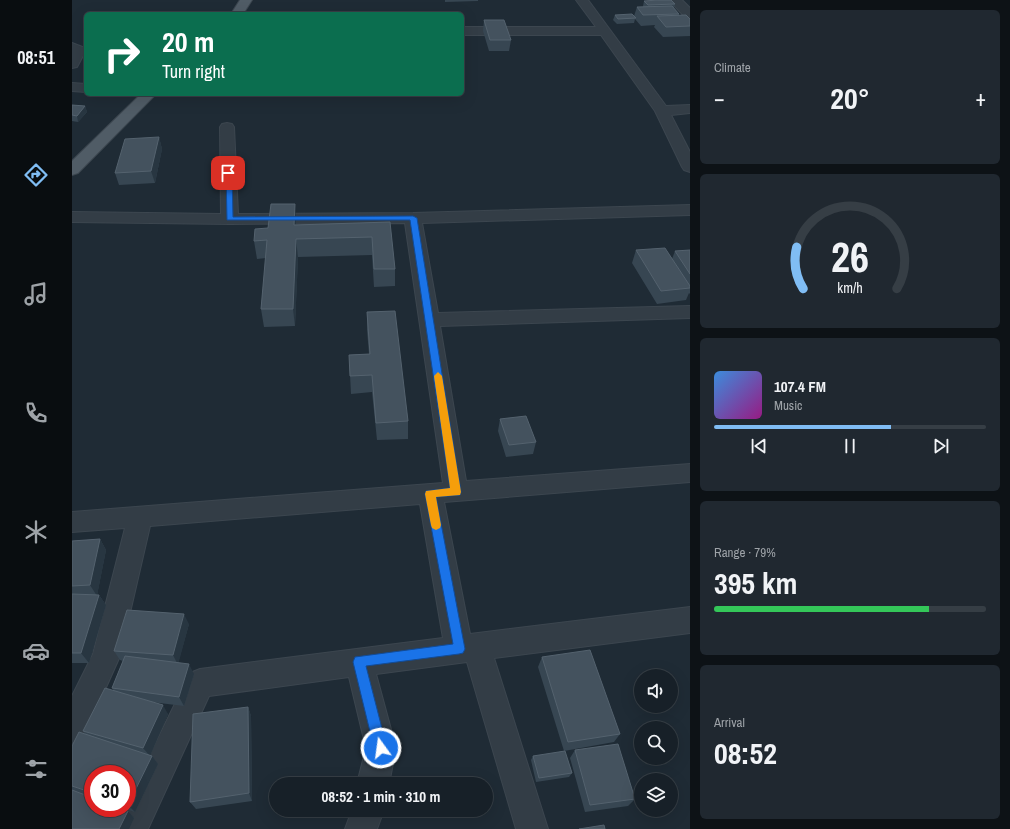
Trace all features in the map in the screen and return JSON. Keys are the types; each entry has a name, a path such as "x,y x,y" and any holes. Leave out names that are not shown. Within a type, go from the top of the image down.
{"main road":[{"path":"238,12 246,0"},
{"path":"72,170 147,96"}],"street":[{"path":"582,0 662,111 690,167"},
{"path":"675,0 690,15"},
{"path":"464,30 603,31"},
{"path":"72,47 80,51 72,64"},
{"path":"72,87 84,88"},
{"path":"662,111 690,109"},
{"path":"227,127 230,219"},
{"path":"72,217 230,219 413,218 690,210"},
{"path":"413,218 456,492"},
{"path":"430,320 690,312"},
{"path":"72,522 690,473"},
{"path":"430,494 468,648 532,829"},
{"path":"72,728 106,656 140,517"},
{"path":"131,829 200,683 690,620"},
{"path":"359,662 381,748 375,777"},
{"path":"361,829 365,817"}],"building":[{"path":"671,0 675,4 648,5 644,1"},
{"path":"672,6 679,14 643,15 637,7"},
{"path":"632,14 636,18 618,19 615,15"},
{"path":"686,15 690,19 690,26 666,27 657,16"},
{"path":"484,20 504,20 511,40 490,40"},
{"path":"72,105 85,106 77,116 72,115"},
{"path":"159,137 151,171 115,173 125,139"},
{"path":"271,204 295,204 294,225 390,222 395,269 374,269 372,237 296,239 293,309 261,309 267,240 254,241 255,229 268,228"},
{"path":"665,248 690,288 661,291 636,250"},
{"path":"690,250 690,274 675,251"},
{"path":"395,311 408,421 376,423 372,375 350,376 349,355 370,354 367,312"},
{"path":"526,416 536,442 509,445 500,419"},
{"path":"100,539 90,585 72,586 72,541"},
{"path":"72,594 99,595 81,653 72,653"},
{"path":"127,610 184,614 173,655 114,651"},
{"path":"590,650 620,734 568,742 542,657"},
{"path":"125,656 189,664 179,697 112,688"},
{"path":"105,688 163,705 143,748 83,731"},
{"path":"248,707 249,793 190,802 193,714"},
{"path":"79,732 152,756 136,789 136,765 84,765 84,790 72,786 72,746"},
{"path":"618,744 634,799 590,805 575,750"},
{"path":"565,751 572,773 539,778 533,756"},
{"path":"72,790 84,795 84,817 125,817 119,829 72,829"},
{"path":"604,825 605,829 579,829"}],"slow traffic":[{"path":"436,525 430,494 456,492 438,376"}],"route":[{"path":"228,173 230,219 413,218 456,492 430,494 459,649 359,662 381,748"}]}
